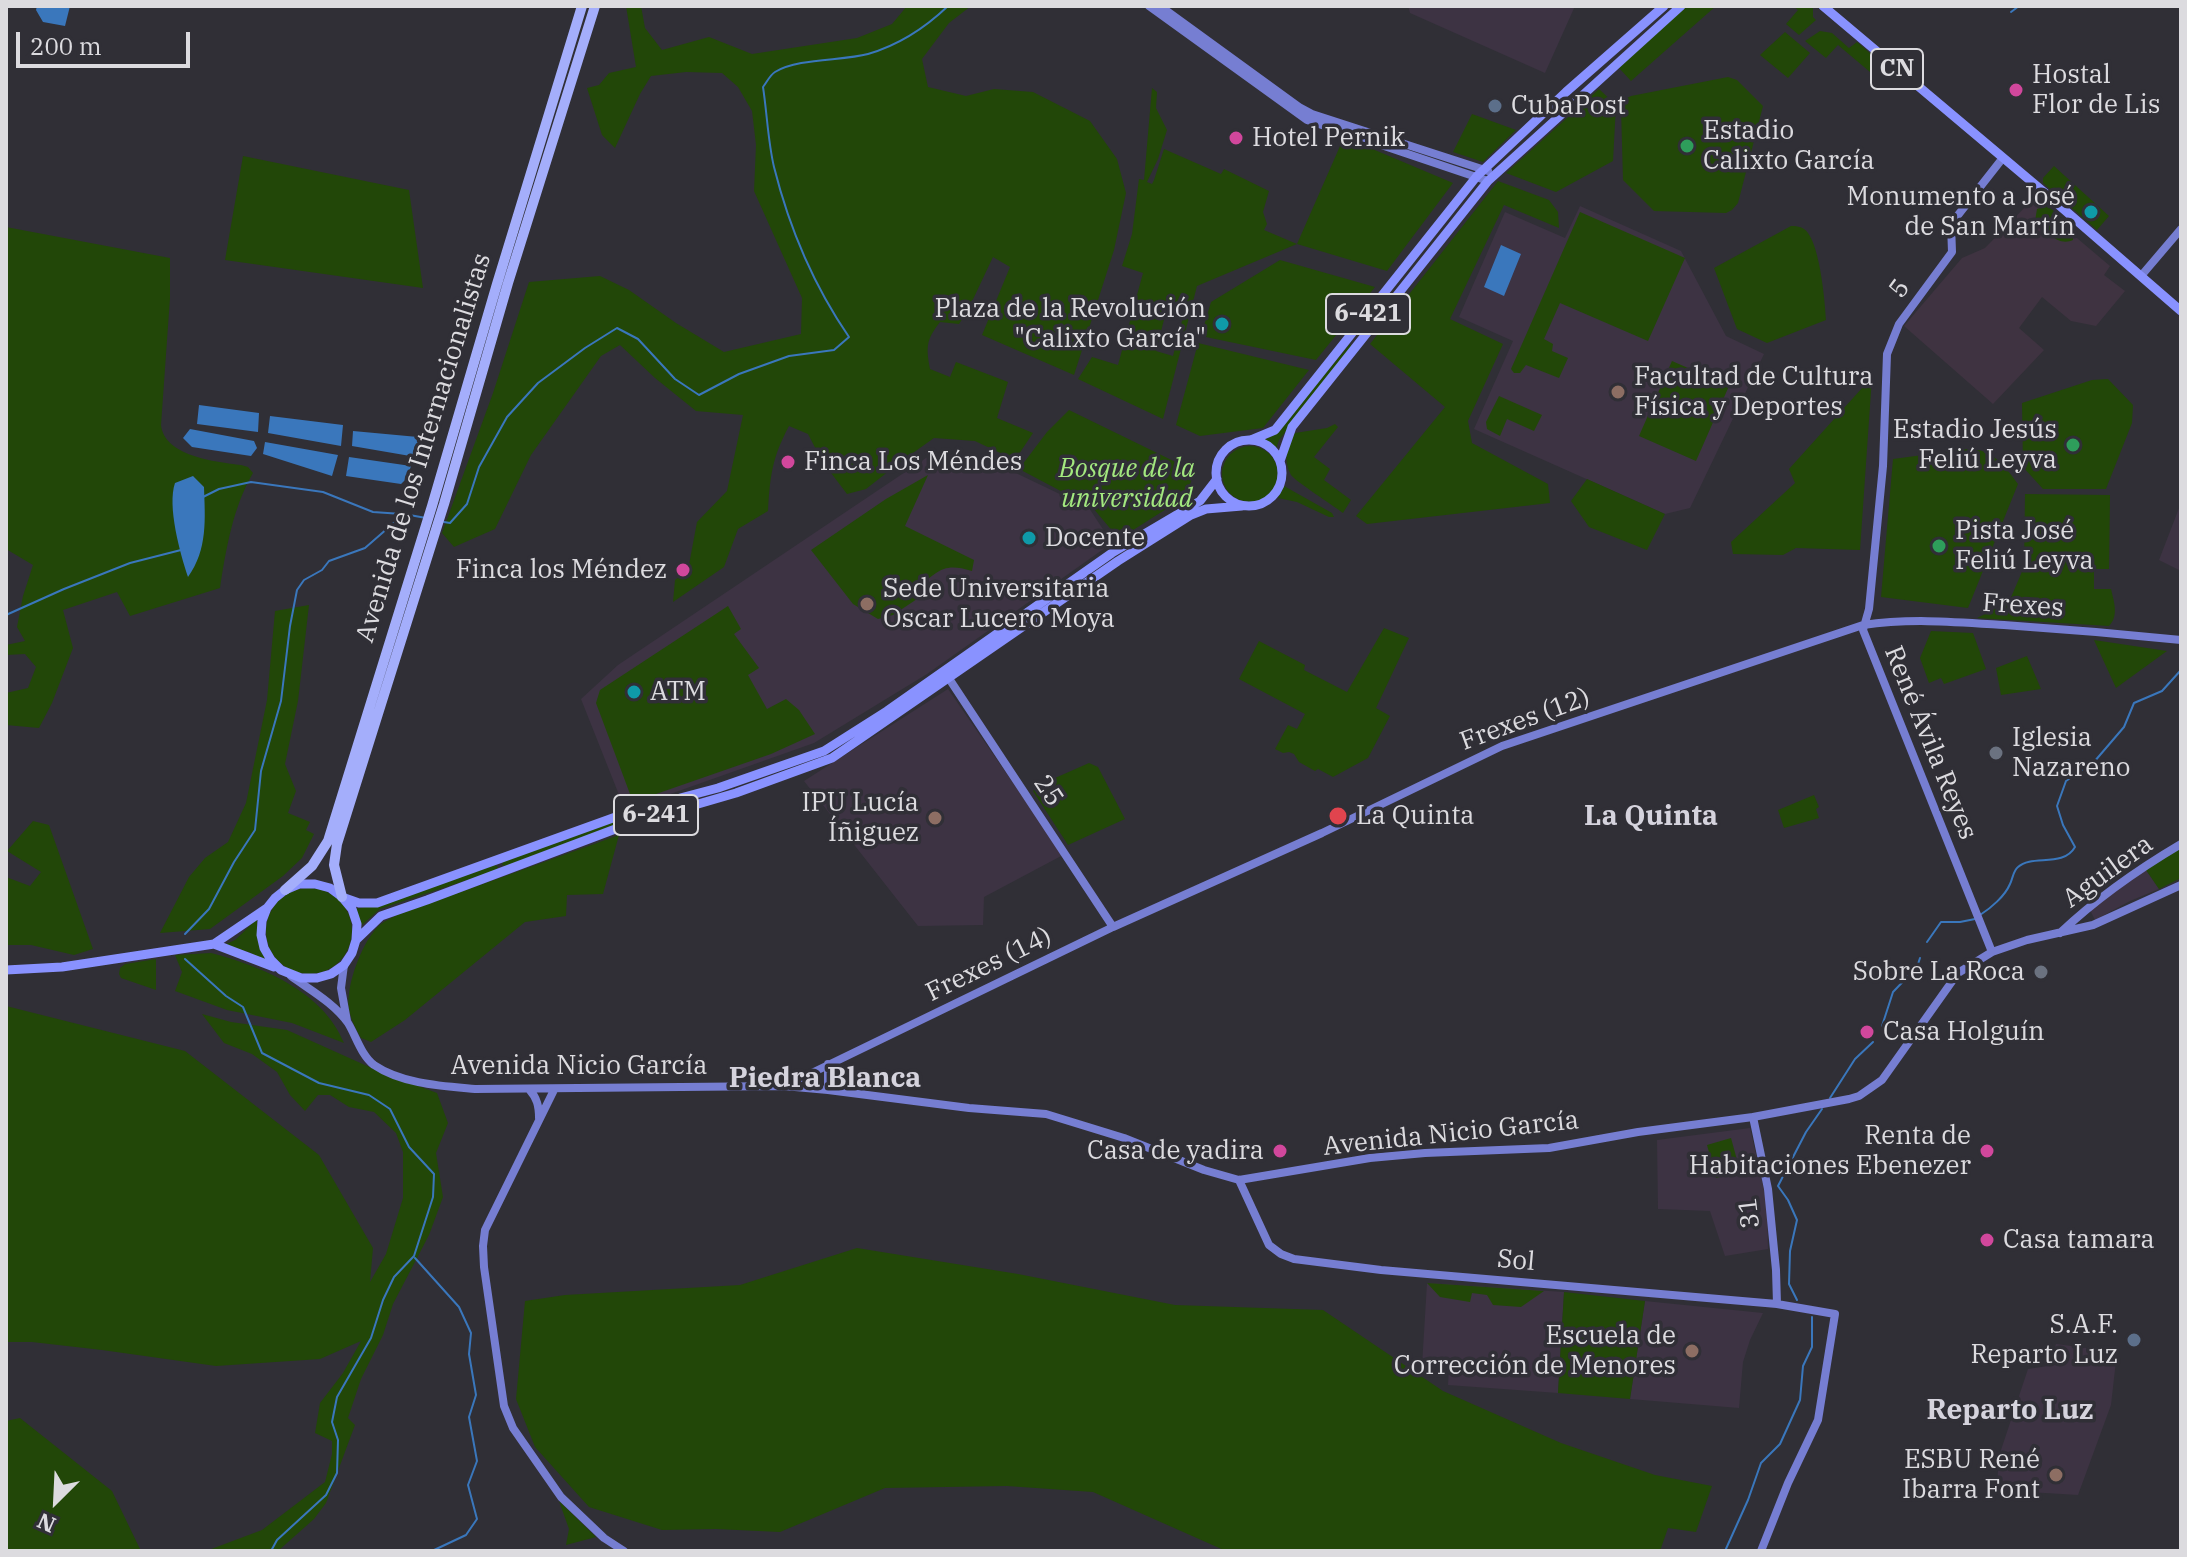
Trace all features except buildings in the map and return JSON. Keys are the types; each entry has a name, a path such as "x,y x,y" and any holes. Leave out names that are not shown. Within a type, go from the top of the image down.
{"highway":[{"name":"Avenida de los Internacionalistas","path":"342,897 334,865 337,844 424,550 432,506 582,6"},
{"name":"Avenida de los Internacionalistas","path":"285,890 312,866 328,841 424,550 444,504 508,283 595,6"}],"main road":[{"name":"6-421","path":"1217,479 1216,468 1227,448 1275,430 1480,172 1664,6"},
{"name":"6-421","path":"1242,506 1263,504 1277,491 1283,473 1280,461 1292,427 1492,177 1681,6"},
{"name":"CN","path":"1823,6 2181,311"},
{"path":"1251,440 1273,450 1280,461"},
{"path":"1217,479 1221,492 1230,501 1242,506"},
{"name":"6-241","path":"344,965 356,940 381,916 626,825 736,793 832,758 1112,553 1200,501 1217,479"},
{"name":"6-241","path":"285,890 299,884 315,884 359,903 377,903 635,810 718,788 824,751 1191,515 1206,509 1242,506"},
{"path":"6,970 62,967 214,944 267,908 285,890"},
{"path":"342,897 352,909 357,924 356,940"},
{"path":"267,908 262,921 264,948 284,972"},
{"path":"214,944 301,978 331,974 344,965"}],"street":[{"path":"1149,6 1307,120 1480,172"},
{"path":"1160,6 1312,114 1492,177"},
{"name":"5","path":"1887,354 1899,324 1952,252 1951,224 2002,159"},
{"path":"2141,276 2181,229"},
{"name":"René Ávila Reyes","path":"1887,354 1883,466 1869,609 1863,630 1992,952"},
{"path":"1869,609 1880,620 1895,621"},
{"name":"Frexes","path":"1863,625 1895,621 1975,623 2181,640"},
{"name":"Frexes (12)","path":"1213,882 1502,746 1863,625"},
{"name":"25","path":"947,674 1113,927"},
{"name":"Aguilera","path":"2060,933 2086,908 2136,870 2181,844"},
{"name":"Frexes (14)","path":"784,1086 1213,882"},
{"name":"Avenida Nicio García","path":"347,1022 373,1064 407,1079 436,1085 554,1090 784,1086 1046,1114 1124,1138 1204,1170 1239,1180 1370,1158 1549,1148 1638,1132 1753,1117 1859,1096 1882,1080 1958,973 1992,952 2093,925 2181,885"},
{"path":"344,965 341,988 347,1022"},
{"path":"284,972 325,1000 347,1022"},
{"path":"828,1064 828,1090"},
{"path":"529,1089 539,1109 538,1119"},
{"path":"554,1090 485,1230 484,1267 504,1406 513,1428 554,1489 604,1538 624,1551"},
{"name":"31","path":"1753,1117 1768,1189 1777,1304"},
{"name":"Sol","path":"1239,1180 1269,1245 1294,1259 1777,1304 1835,1314 1818,1420 1761,1551"}],"shaded area":[{"path":"1408,6 1575,6 1545,73 1410,13"},
{"path":"2032,200 2110,266 2104,275 2125,291 2096,326 2071,321 2042,297 2019,328 2044,350 1993,404 1904,326 1962,258 1985,248"},
{"name":"Facultad de Cultura Física y Deportes","path":"1580,206 1681,251 1726,336 1764,354 1690,508 1665,514 1474,429 1513,341 1459,317 1505,212 1565,238"},
{"name":"Sede Universitaria Oscar Lucero Moya","path":"974,453 1089,508 1112,543 927,674 814,743 625,810 581,699 618,665 929,456"},
{"path":"2181,503 2181,571 2159,560"},
{"name":"IPU Lucía Íñiguez","path":"948,689 1063,855 984,897 983,925 918,926 804,781"},
{"path":"2146,870 2159,889 2095,920 2090,910"},
{"path":"1750,1128 1767,1203 1768,1249 1725,1256 1710,1211 1658,1209 1657,1140"},
{"path":"1427,1283 1564,1292 1558,1393 1448,1385 1449,1368 1422,1366"},
{"name":"Escuela de Corrección de Menores","path":"1645,1301 1763,1313 1743,1362 1739,1408 1630,1399"},
{"path":"2056,1344 2117,1352 2111,1405 2078,1495 1996,1490 2000,1453 2028,1369 2048,1366"}],"green space":[{"path":"626,6 641,6 645,28 662,50 709,37 752,54 857,38 892,24 907,6 971,6 949,23 922,59 928,87 966,96 994,89 1033,92 1090,121 1117,159 1126,193 1114,250 1074,375 982,335 1010,267 993,257 959,324 940,322 928,344 930,369 950,377 956,362 1008,382 997,418 1033,433 1015,460 975,441 934,438 866,489 847,494 822,461 808,434 789,426 773,467 768,511 738,529 724,567 673,602 675,580 688,570 697,522 727,491 743,415 696,411 620,345 601,356 531,455 495,529 454,547 442,533 529,282 600,276 629,290 724,352 801,334 802,298 754,191 756,145 752,111 738,87 722,73 686,72 651,76 615,148 602,135 587,88 599,85 609,73 636,67"},
{"path":"1685,6 1716,6 1631,81 1619,68"},
{"path":"1793,6 1813,6 1816,20 1799,35 1786,24 1798,10"},
{"path":"1820,31 1832,33 1849,48 1857,42 1901,80 1889,88 1838,45 1826,58 1805,41"},
{"path":"1785,32 1810,53 1788,78 1760,55"},
{"name":"Estadio Calixto García","path":"1728,77 1737,80 1763,106 1738,203 1726,213 1654,211 1623,180 1621,108 1631,96"},
{"path":"1152,88 1157,92 1156,108 1167,130 1147,182 1152,184 1164,149 1221,174 1224,169 1269,191 1263,212 1267,224 1264,230 1297,244 1197,286 1163,419 1078,379 1092,357 1118,365 1143,273 1122,266 1132,234 1139,179 1144,180","holes":["1169,300 1186,305 1173,356 1156,351"]},
{"path":"1599,89 1616,105 1613,161 1556,192 1506,173"},
{"path":"1472,114 1516,130 1483,162 1453,152"},
{"path":"1344,137 1453,183 1387,271 1297,244"},
{"path":"243,156 409,190 423,288 225,260"},
{"path":"2054,166 2109,216 2097,230 2043,183 2043,178"},
{"path":"1498,181 1549,200 1558,212 1559,228 1504,205 1450,319 1503,344 1468,421 1472,443 1548,484 1550,503 1367,524 1356,516 1445,407 1370,344"},
{"path":"2047,205 2073,228 2073,240 2057,240 2035,221 2037,209"},
{"path":"1580,212 1685,258 1648,341 1560,303 1544,339 1553,344 1552,351 1568,358 1559,378 1526,365 1520,373 1514,373 1511,369"},
{"path":"1791,226 1805,229 1816,251 1826,320 1767,343 1737,329 1714,268"},
{"path":"6,227 170,258 161,425 164,435 171,444 193,456 241,465 253,473 235,514 220,588 130,616 117,592 63,610 73,648 39,728 6,725 6,693 28,688 36,667 25,654 6,655 6,645 25,641 17,627 33,565 6,549"},
{"path":"1280,260 1375,287 1316,360 1201,336 1211,302"},
{"path":"1198,343 1309,370 1263,428 1200,436 1176,425"},
{"path":"1350,344 1352,348 1279,440 1276,449 1262,441 1274,435"},
{"path":"1672,361 1729,386 1696,461 1639,436"},
{"path":"1872,377 1860,550 1796,548 1783,555 1733,554 1731,542 1795,483 1789,469"},
{"name":"Estadio Jesús Feliú Leyva","path":"2108,379 2133,405 2132,423 2106,489 2043,489 2023,467 2022,403 2092,380"},
{"path":"1499,396 1542,415 1534,431 1507,419 1500,436 1487,429 1486,422"},
{"name":"Bosque de la universidad","path":"1069,410 1194,471 1182,499 1119,539 1093,508 1019,469 1047,432"},
{"path":"1335,424 1338,427 1314,457 1330,469 1324,480 1351,500 1343,513 1294,478 1286,458 1295,433"},
{"path":"1250,446 1270,454 1278,474 1270,494 1250,502 1230,494 1222,474 1230,454"},
{"name":"Pista José Feliú Leyva","path":"1968,449 1991,455 2018,484 1968,608 1881,597 1893,459"},
{"path":"928,475 905,526 974,560 972,571 962,568 941,570 916,588 920,597 893,615 878,619 853,604 811,550 886,499"},
{"path":"1587,479 1665,514 1647,550 1589,527 1571,501"},
{"path":"1284,486 1332,513 1334,517 1278,498"},
{"path":"2025,494 2110,495 2109,569 2094,569 2094,589 2111,589 2115,613 2109,626 1977,618 2009,602 2024,567"},
{"path":"309,605 298,701 285,764 296,791 288,813 310,822 306,830 314,834 302,858 283,876 210,929 160,933 189,877 205,858 228,842 246,803 267,700 275,611"},
{"path":"728,606 741,629 734,634 759,668 748,675 767,709 786,699 799,710 815,734 771,754 633,802 596,703 600,690"},
{"path":"1384,628 1409,638 1376,708 1390,716 1368,758 1333,777 1299,762 1294,754 1275,749 1288,725 1297,729 1305,714 1239,679 1259,641 1305,665 1304,670 1347,692"},
{"path":"1931,631 1973,633 1986,669 1944,684 1941,678 1929,683 1920,658"},
{"path":"2094,640 2167,651 2116,688"},
{"path":"2027,656 2041,689 2001,695 1996,668"},
{"path":"1089,763 1098,767 1125,819 1068,845 1033,791 1037,786"},
{"path":"1814,795 1819,818 1784,828 1778,810"},
{"path":"631,813 636,815 635,818 502,865 503,862"},
{"path":"33,821 49,825 93,949 74,955 31,945 6,945 6,877 30,886 41,872 7,851"},
{"path":"619,835 603,894 567,895 566,916 525,922 405,1020 371,1042 361,1038 350,1013 350,988 362,951 381,924 397,915"},
{"path":"2181,848 2181,878 2159,889 2146,870"},
{"path":"495,865 497,870 380,909 362,925 355,909 377,905"},
{"path":"309,888 333,895 345,907 352,931 345,955 333,967 309,974 285,967 273,955 266,931 273,907 285,895"},
{"path":"257,919 257,937 266,962 249,952 224,945 235,940"},
{"path":"211,953 270,973 306,995 334,1025 344,1043 292,1023 227,1010 175,991 182,972 175,955"},
{"path":"156,959 156,990 121,978 119,974 125,964"},
{"path":"6,1006 185,1051 319,1155 373,1248 370,1282 386,1254 403,1198 403,1152 396,1133 374,1112 349,1107 330,1095 318,1095 305,1111 290,1095 277,1072 252,1054 224,1043 202,1014 231,1022 287,1030 376,1070 437,1093 448,1123 436,1153 443,1197 429,1235 393,1304 383,1335 361,1379 348,1418 355,1425 326,1503 314,1519 278,1551 206,1551 262,1530 325,1482 332,1441 315,1433 320,1403 343,1373 361,1341 320,1359 216,1366 32,1342 6,1342"},
{"path":"1731,1138 1740,1171 1716,1178 1707,1145"},
{"path":"857,1248 1018,1274 1175,1305 1323,1310 1443,1391 1561,1443 1655,1475 1712,1486 1696,1532 1668,1528 1660,1551 1226,1551 1093,1492 1007,1486 885,1488 780,1532 662,1530 589,1507 535,1447 516,1399 525,1301 565,1295 740,1285"},
{"path":"1427,1283 1544,1291 1521,1307 1493,1305 1487,1295 1472,1293 1470,1302 1440,1297"},
{"path":"1564,1292 1645,1301 1630,1399 1558,1393"},
{"path":"20,1418 112,1491 140,1549 148,1551 6,1551 6,1421"},
{"path":"559,1501 596,1537 566,1545 569,1529"}],"water":[{"path":"37,6 70,6 65,26 43,22"},
{"path":"1501,245 1521,254 1504,296 1484,287"},
{"path":"199,405 259,413 258,432 197,424"},
{"path":"270,416 343,425 341,446 268,433"},
{"path":"190,429 254,441 257,448 251,456 192,447 183,438"},
{"path":"353,431 418,437 416,457 352,446"},
{"path":"265,442 338,455 332,476 263,454"},
{"path":"349,457 411,466 401,484 346,476"},
{"path":"193,476 204,487 205,522 199,556 188,577 176,530 173,493 175,483"}],"waterway":[{"path":"444,522 450,523 467,504 479,467 507,417 538,383 617,328 638,339 675,379 699,395 739,374 789,356 834,350 849,337 814,277 787,212 772,157 763,87 773,73 785,67 868,54 890,46 930,22 948,6"},
{"path":"2011,12 2019,6"},
{"path":"203,497 219,489 251,482 323,492 373,512 402,514"},
{"path":"185,934 209,909 255,830 261,771 281,701 297,590 304,580 322,570 329,561 365,548 404,514 426,518"},
{"path":"6,615 130,563 181,550"},
{"path":"1980,915 2005,893 2018,867 2031,861 2063,857 2075,847 2057,806 2066,781 2094,762 2124,727 2134,703 2162,691 2181,670"},
{"path":"1927,942 1941,922 1975,919"},
{"path":"1882,1026 1893,992 1917,967 1920,958"},
{"path":"185,959 243,1007 262,1053 319,1083 369,1095 390,1109 409,1147 434,1174 433,1197 414,1256 394,1277 371,1338 337,1397 332,1422 338,1440 337,1473 326,1495 277,1540 271,1551"},
{"path":"1830,1098 1855,1059 1873,1042"},
{"path":"1797,1300 1789,1284 1790,1251 1797,1220 1778,1186 1806,1132 1822,1109"},
{"path":"415,1258 459,1307 471,1333 469,1354 476,1395 469,1417 477,1461 468,1485 477,1519 466,1535 432,1551"},
{"path":"1725,1551 1761,1463 1780,1444 1800,1400 1803,1366 1812,1347 1812,1317"}],"place":[{"name":"Hostal Flor de Lis","path":"2016,90"},
{"name":"CubaPost","path":"1495,106"},
{"name":"Hotel Pernik","path":"1236,138"},
{"name":"Estadio Calixto García","path":"1687,146"},
{"name":"Monumento a José de San Martín","path":"2091,212"},
{"name":"Plaza de la Revolución \"Calixto García\"","path":"1222,324"},
{"name":"Facultad de Cultura Física y Deportes","path":"1618,392"},
{"name":"Estadio Jesús Feliú Leyva","path":"2073,445"},
{"name":"Finca Los Méndes","path":"788,462"},
{"name":"Docente","path":"1029,538"},
{"name":"Pista José Feliú Leyva","path":"1939,546"},
{"name":"Finca los Méndez","path":"683,570"},
{"name":"Sede Universitaria Oscar Lucero Moya","path":"867,604"},
{"name":"ATM","path":"634,692"},
{"name":"Iglesia Nazareno","path":"1996,753"},
{"name":"La Quinta","path":"1338,816"},
{"name":"IPU Lucía Íñiguez","path":"935,818"},
{"name":"Sobre La Roca","path":"2041,972"},
{"name":"Casa Holguín","path":"1867,1032"},
{"name":"Casa de yadira","path":"1280,1151"},
{"name":"Renta de Habitaciones Ebenezer","path":"1987,1151"},
{"name":"Casa tamara","path":"1987,1240"},
{"name":"S.A.F. Reparto Luz","path":"2134,1340"},
{"name":"Escuela de Corrección de Menores","path":"1692,1351"},
{"name":"ESBU René Ibarra Font","path":"2056,1475"}],"district":[{"name":"La Quinta","path":"1651,817"},
{"name":"Piedra Blanca","path":"825,1079"},
{"name":"Reparto Luz","path":"2010,1411"}]}
